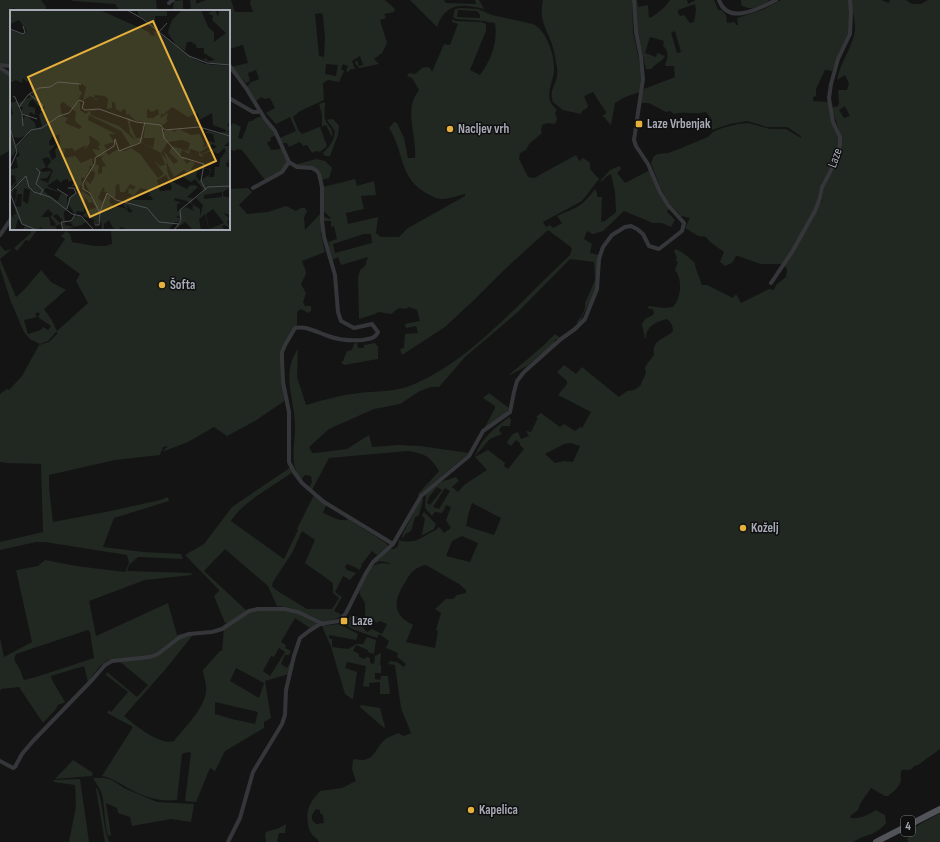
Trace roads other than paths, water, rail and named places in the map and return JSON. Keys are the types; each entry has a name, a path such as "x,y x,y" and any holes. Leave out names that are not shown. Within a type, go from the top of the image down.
{"main road":[{"name":"4","path":"876,842 940,809"}],"street":[{"path":"228,842 240,818 253,772 282,724 285,715 286,690 300,638 308,630 323,624 339,621 346,613 373,562 394,544 421,496 469,456 483,431 510,412 517,381 524,372 585,318 597,289 599,259 603,247 612,234 625,227 631,226 643,234 649,246 658,250 682,231 684,223 668,205 660,192 648,164 636,146 634,140 643,79 641,57 636,32 634,0"},
{"path":"719,0 721,6 729,11 737,14 746,14 776,0"},
{"name":"Laze","path":"771,283 792,252 815,211 822,187 831,170 840,145 840,137 834,122 829,98 838,59 850,34 850,0"},
{"path":"0,65 10,66"},
{"path":"230,66 246,88 265,119 275,131 289,162 297,167 312,168 320,174 324,237 335,275 337,308 342,321 354,328 372,324 378,332 376,336 370,339 349,341 330,337 302,327 295,328 282,352 283,382 289,412 289,462 302,483 324,502 394,544"},
{"path":"0,68 10,74"},
{"path":"230,99 253,112 260,111"},
{"path":"253,188 282,172 289,162"},
{"path":"0,234 10,220"},
{"path":"0,761 13,768 15,767 22,754 33,741 105,665 112,661 150,657 158,654 180,637 189,634 212,632 222,629 249,611 258,609 275,608 298,612 323,624"}],"place":[{"name":"Laze Vrbenjak","path":"639,124"},
{"name":"Nacljev vrh","path":"450,129"},
{"name":"Šofta","path":"162,285"},
{"name":"Koželj","path":"743,528"},
{"name":"Laze","path":"344,621"},
{"name":"Kapelica","path":"471,810"}]}
